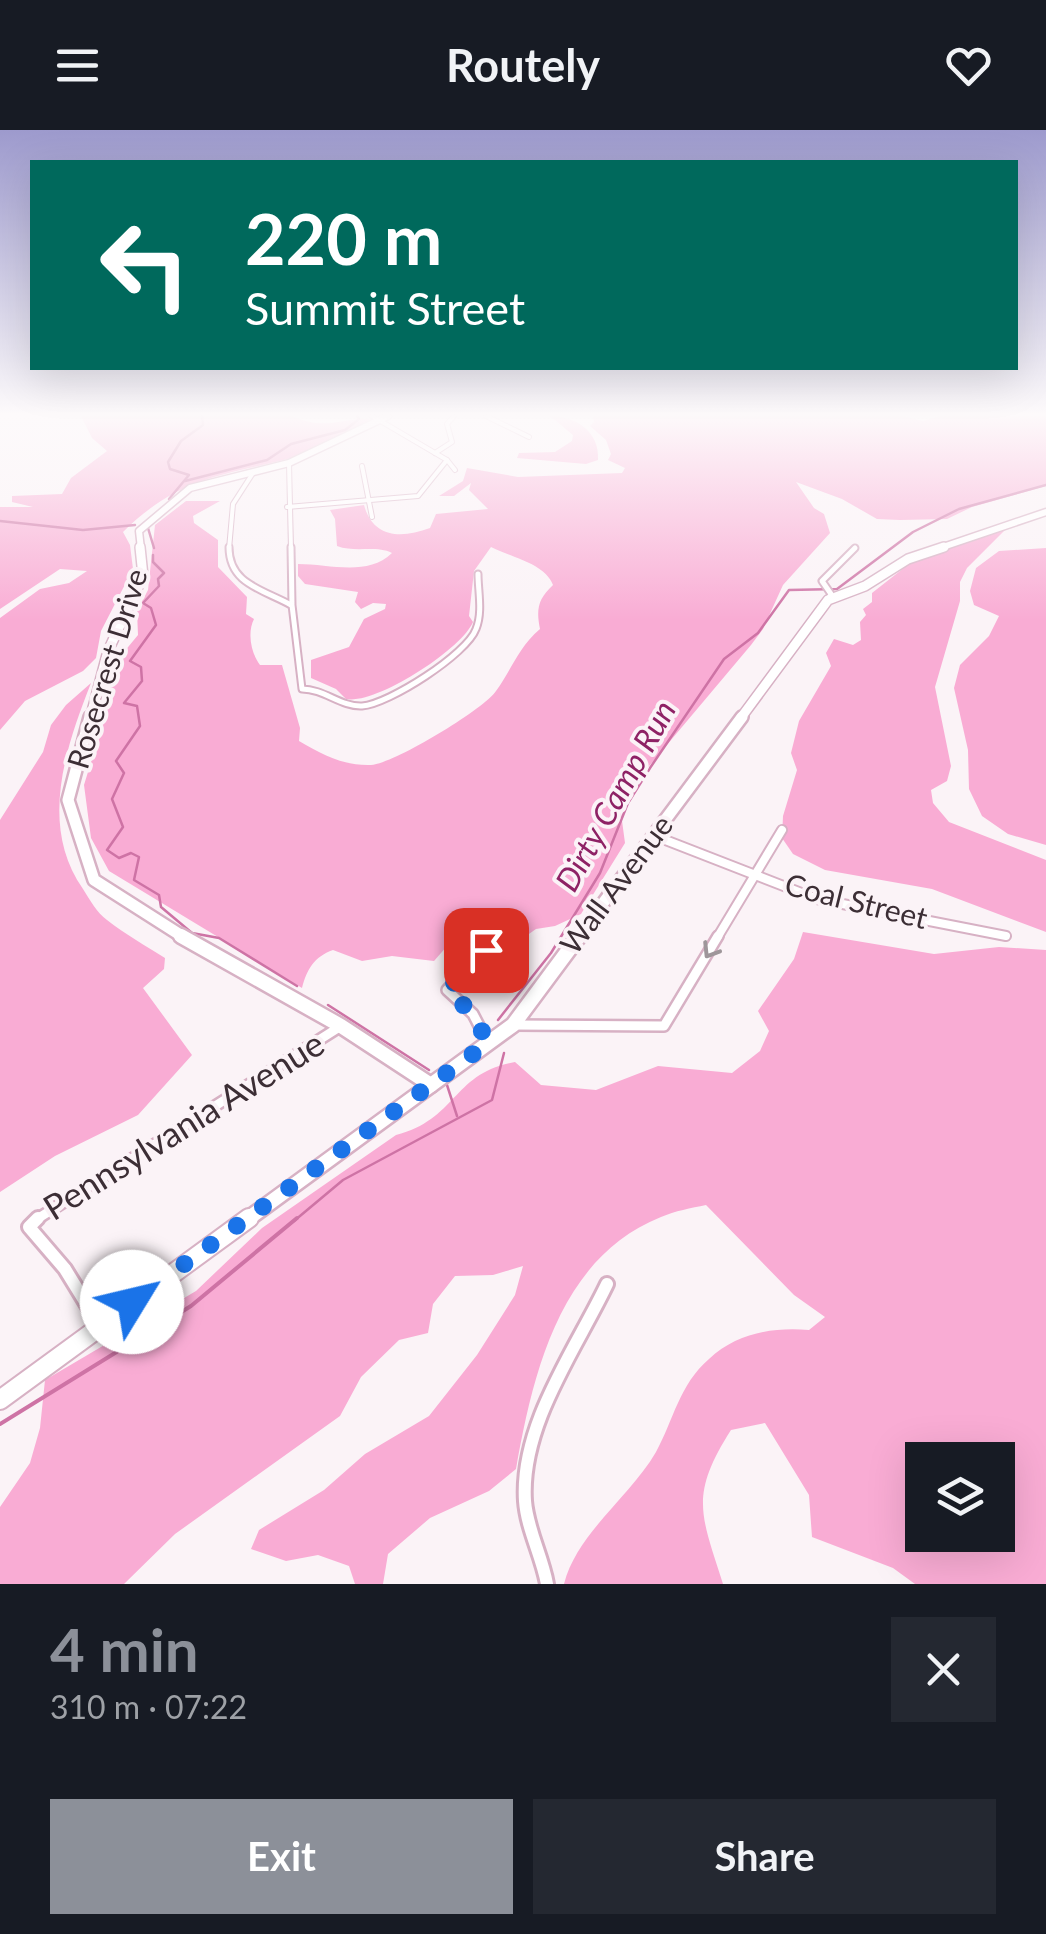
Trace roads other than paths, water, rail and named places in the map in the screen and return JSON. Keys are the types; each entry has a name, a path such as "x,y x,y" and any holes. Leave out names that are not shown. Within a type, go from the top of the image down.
{"street":[{"name":"Rosecrest Drive","path":"202,484 174,499 140,531 143,576 108,650 68,800 94,880 167,928 341,1026 431,1085"},
{"path":"240,484 231,502 229,566 235,574 292,605"},
{"path":"288,484 292,605 302,689 327,690 348,704 364,706 410,683 474,636 478,627 478,574"},
{"path":"365,484 372,517"},
{"path":"287,507 418,496 428,484"},
{"path":"855,548 822,585 830,598 865,586 908,560 1046,512"},
{"name":"Wall Avenue","path":"0,1400 513,1024 830,598"},
{"path":"513,1024 664,1026 782,830"},
{"name":"Coal Street","path":"654,836 817,899 1006,936"},
{"path":"486,950 447,990 473,1014 488,1043"},
{"name":"Pennsylvania Avenue","path":"100,1326 65,1269 29,1227 341,1026"},
{"path":"547,1584 525,1498 528,1461 543,1415 607,1284"}],"waterway":[{"path":"169,499 182,484"},
{"name":"Dirty Camp Run","path":"498,1020 551,953 600,873 628,803 650,768 724,659 758,633 789,590 837,589 913,532 959,509 1046,485"},
{"path":"0,521 83,530 135,525"},
{"path":"148,528 154,548"},
{"path":"153,555 153,562 164,573 158,579 159,586 143,603 151,608 156,625 130,661 141,667 142,681 124,703 137,706 140,726 116,761 124,773 112,799 123,827 107,850 119,858 131,853 139,857 134,880 159,895 161,907 192,933 219,938 297,986"},
{"path":"328,1005 429,1070"},
{"name":"Dirty Camp Run","path":"294,1221 343,1180 492,1100 504,1053"},
{"path":"447,1085 457,1116"},
{"name":"Dirty Camp Run","path":"0,1424 191,1306 297,1218"}]}
